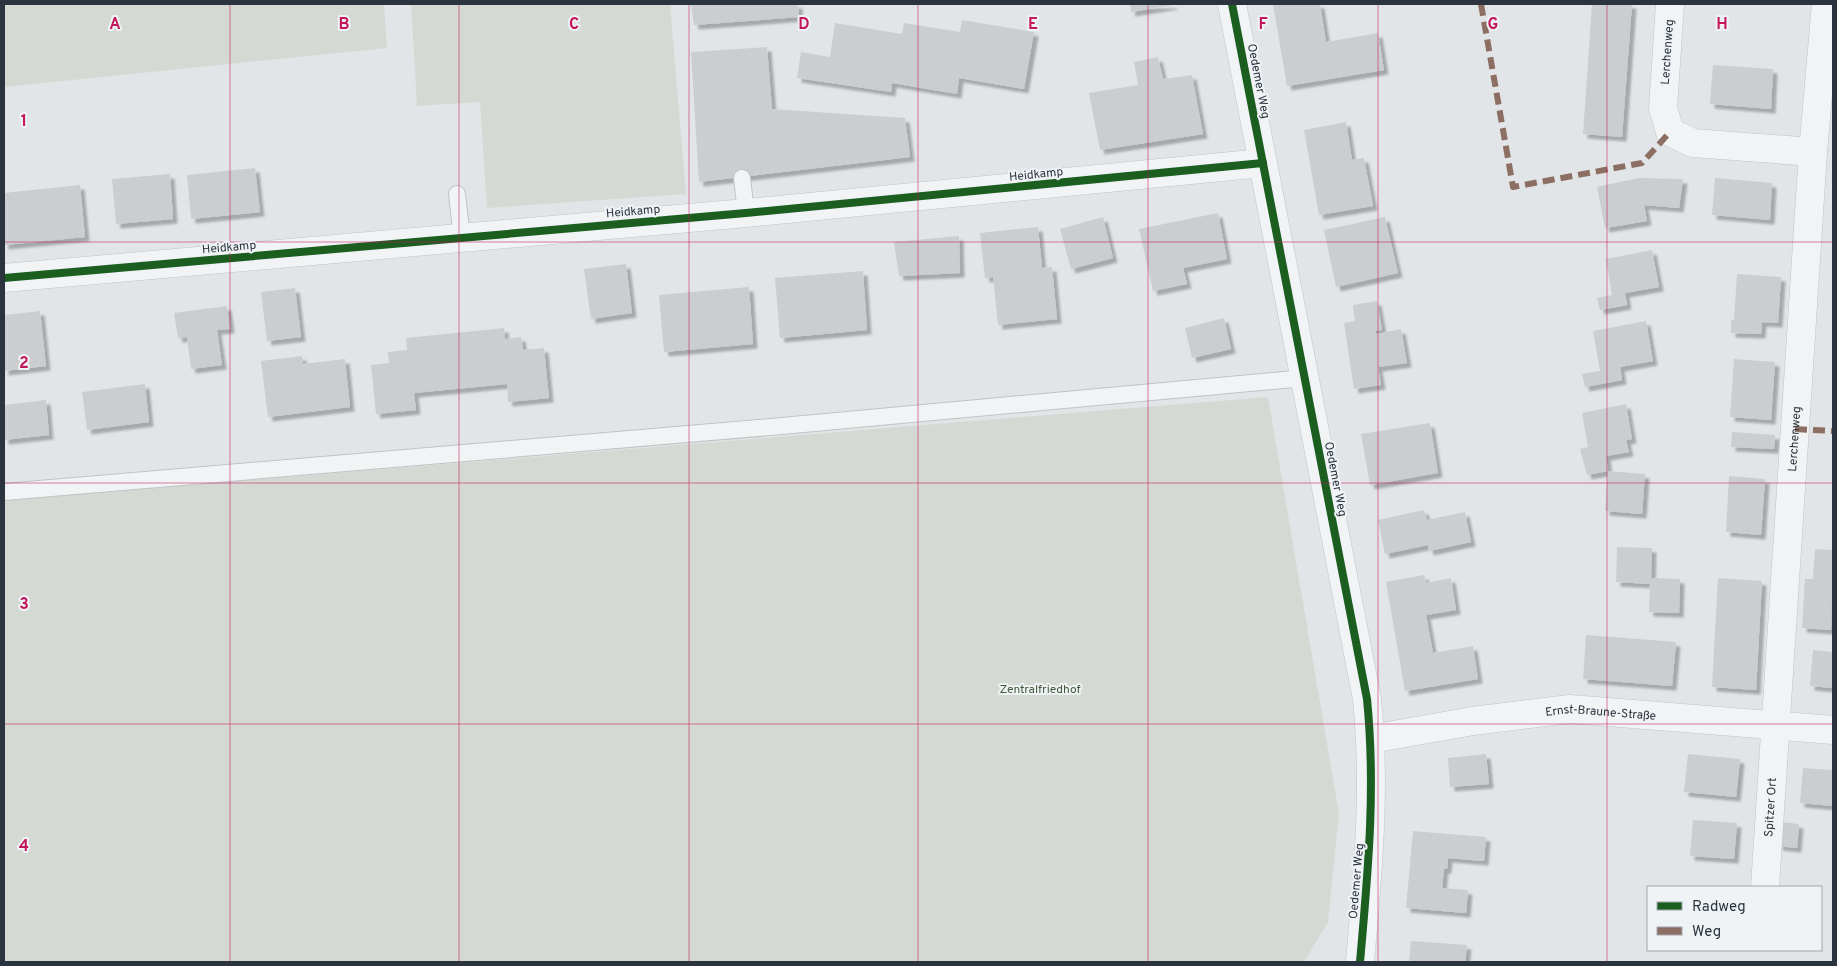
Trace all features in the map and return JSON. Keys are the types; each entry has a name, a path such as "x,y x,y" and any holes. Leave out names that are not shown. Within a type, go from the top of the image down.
{"street":[{"name":"Oedemer Weg","path":"1232,4 1367,699 1371,739 1372,814 1360,962"},
{"name":"Lerchenweg","path":"1670,4 1663,108 1670,132 1693,143 1813,152"},
{"name":"Lerchenweg","path":"1776,726 1813,152 1826,4"},
{"name":"Heidkamp","path":"4,278 746,213 1263,163"},
{"name":"Ernst-Braune-Straße","path":"1371,739 1473,721 1570,709 1833,730"},
{"name":"Spitzer Ort","path":"1765,886 1776,726"}],"lane":[{"path":"742,178 746,213"},
{"path":"457,194 462,238"},
{"path":"4,492 771,427 1305,378"}],"green space":[{"path":"4,4 384,4 387,48 4,87"},
{"path":"411,4 670,4 686,194 487,208 480,102 417,106"},
{"name":"Zentralfriedhof","path":"1268,397 1339,814 1328,922 1304,962 4,962 4,500"}],"building":[{"path":"691,4 798,4 799,17 694,25"},
{"path":"1130,4 1173,4 1173,5 1131,12"},
{"path":"1273,4 1320,4 1326,42 1378,33 1384,70 1287,86"},
{"path":"1592,4 1632,4 1622,137 1583,134"},
{"path":"962,20 1034,32 1024,89 959,78 957,94 892,83 891,92 797,78 801,52 830,57 835,23 902,34 904,23 960,32"},
{"path":"767,47 772,109 905,118 910,157 699,182 691,52"},
{"path":"1158,57 1163,79 1192,75 1203,134 1100,150 1089,93 1138,85 1134,62"},
{"path":"1713,65 1773,69 1771,109 1710,104"},
{"path":"1346,122 1352,160 1364,158 1373,206 1319,215 1304,130"},
{"path":"255,168 260,212 191,219 187,175"},
{"path":"170,174 173,219 116,224 112,179"},
{"path":"1639,178 1683,179 1679,208 1644,205 1647,221 1605,228 1597,187"},
{"path":"1715,178 1772,183 1770,220 1712,215"},
{"path":"80,185 85,237 4,245 4,193"},
{"path":"1218,213 1227,259 1183,268 1187,284 1153,291 1139,229"},
{"path":"1103,217 1113,258 1071,269 1060,229"},
{"path":"1385,217 1398,273 1336,287 1324,230"},
{"path":"1038,227 1042,268 1052,267 1057,319 998,325 993,277 985,278 980,233"},
{"path":"959,236 960,273 899,276 894,242"},
{"path":"1652,250 1659,287 1625,293 1627,305 1600,310 1597,298 1612,295 1606,259"},
{"path":"626,264 632,313 591,319 584,269"},
{"path":"863,271 867,330 780,338 775,278"},
{"path":"1737,274 1781,277 1778,323 1762,322 1761,334 1731,333 1731,320 1734,320"},
{"path":"749,287 753,344 664,352 659,295"},
{"path":"295,288 301,337 267,341 261,292"},
{"path":"1377,301 1382,330 1375,331 1376,334 1401,329 1407,363 1378,367 1381,385 1354,389 1344,323 1355,321 1353,305"},
{"path":"227,306 230,329 217,330 222,365 191,369 187,337 178,338 174,313"},
{"path":"40,311 46,366 4,371 4,315"},
{"path":"1224,318 1231,349 1192,358 1185,328"},
{"path":"1646,321 1653,361 1620,367 1622,380 1585,387 1582,374 1600,371 1593,331"},
{"path":"504,328 505,339 521,337 523,350 544,348 549,398 508,402 507,384 414,393 416,410 376,414 371,365 389,363 388,352 407,350 406,338"},
{"path":"302,356 303,364 345,359 350,407 268,417 261,361"},
{"path":"1734,359 1775,362 1771,420 1730,417"},
{"path":"145,384 149,422 87,430 82,392"},
{"path":"46,400 49,435 4,440 4,405"},
{"path":"1626,404 1632,439 1626,440 1629,452 1606,456 1608,471 1587,475 1580,449 1588,447 1582,413"},
{"path":"1430,423 1438,473 1370,485 1361,434"},
{"path":"1732,432 1775,435 1774,449 1731,447"},
{"path":"1608,471 1645,474 1642,514 1605,511"},
{"path":"1729,476 1765,479 1761,535 1726,532"},
{"path":"1424,510 1427,520 1465,512 1471,542 1429,551 1428,545 1385,554 1378,520"},
{"path":"1617,547 1652,548 1651,578 1680,579 1679,613 1649,612 1650,584 1616,582"},
{"path":"1815,549 1833,550 1831,630 1802,628 1805,579 1813,579"},
{"path":"1424,575 1426,583 1451,578 1456,610 1426,615 1433,653 1473,646 1478,679 1405,691 1386,582"},
{"path":"1718,578 1762,581 1756,690 1712,687"},
{"path":"1586,635 1676,642 1672,686 1583,679"},
{"path":"1813,650 1833,652 1833,688 1810,686"},
{"path":"1486,754 1489,784 1450,787 1448,758"},
{"path":"1688,754 1740,759 1736,797 1684,792"},
{"path":"1803,768 1833,770 1833,806 1800,803"},
{"path":"1693,820 1737,823 1734,859 1690,856"},
{"path":"1780,822 1799,824 1797,848 1778,846"},
{"path":"1413,831 1486,837 1484,861 1448,858 1447,869 1444,869 1442,888 1468,890 1466,913 1406,908"},
{"path":"1411,941 1467,945 1465,962 1409,962"}],"marked path":[{"path":"1481,4 1513,187 1642,163 1670,132"},
{"path":"1795,429 1833,431"}],"cycle path":[{"path":"1232,4 1367,699 1370,732 1371,798 1360,962"},
{"path":"4,278 746,213 1263,163"}]}
